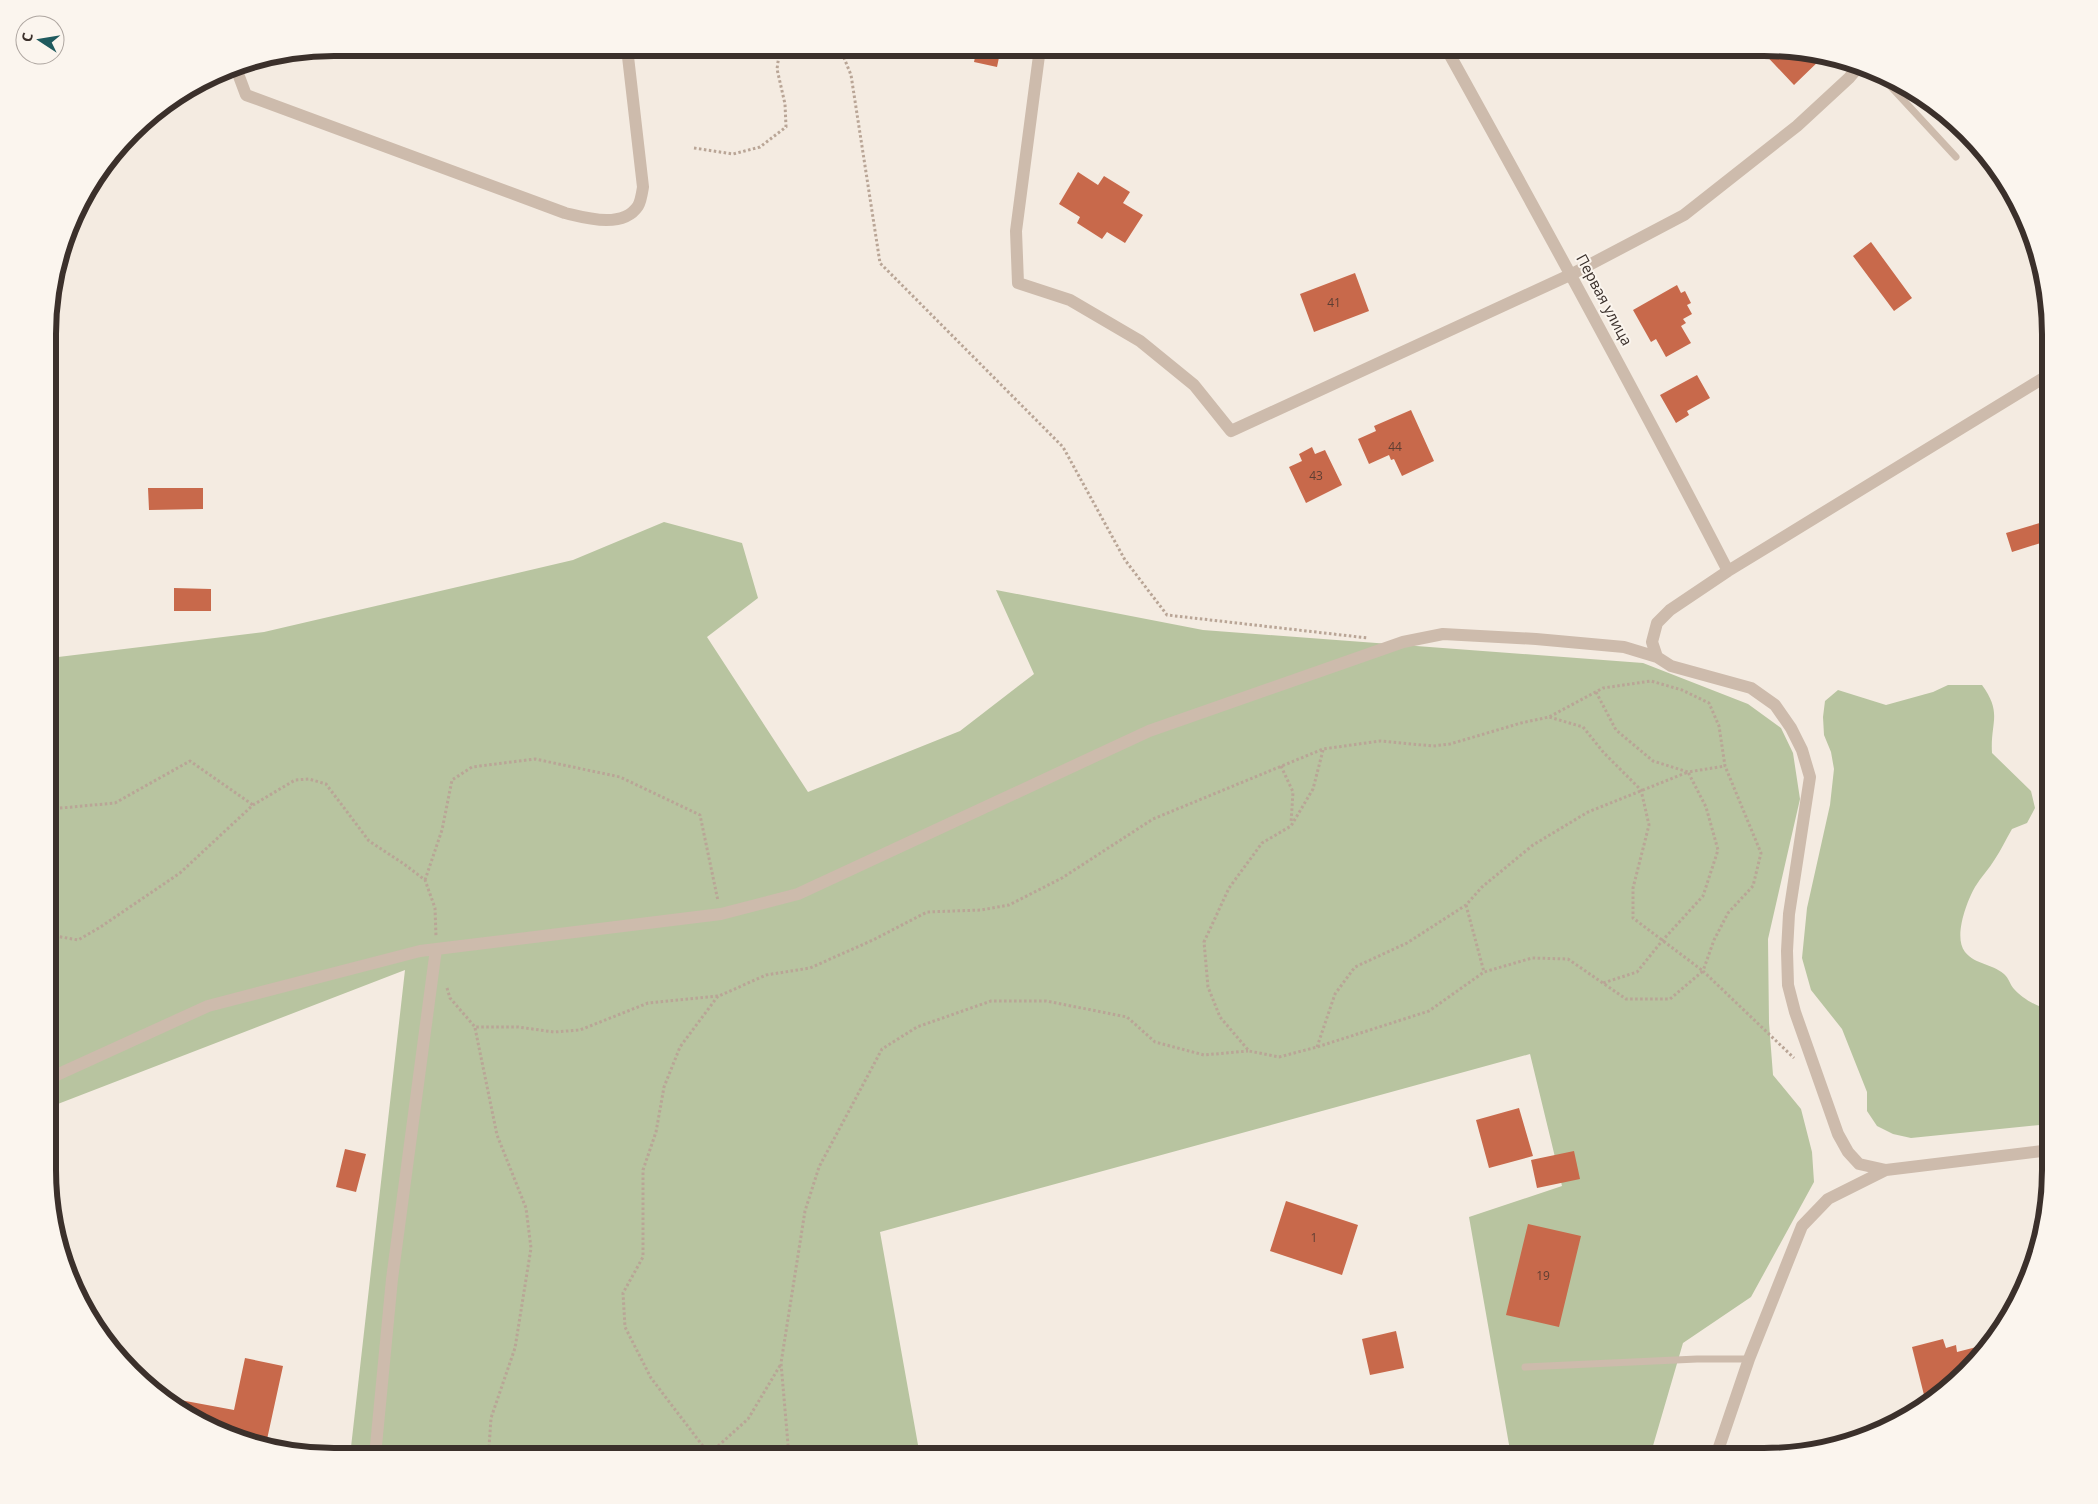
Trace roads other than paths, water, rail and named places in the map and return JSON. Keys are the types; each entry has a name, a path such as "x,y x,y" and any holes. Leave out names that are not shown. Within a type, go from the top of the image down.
{"street":[{"path":"238,74 246,96 565,213 600,222 626,216 638,206 644,187 628,56"},
{"path":"1039,56 1016,231 1018,283 1070,300 1140,341 1194,385 1231,431 1572,274 1684,215 1797,126 1854,72"},
{"name":"Первая улица","path":"1450,56 1572,274 1728,571"},
{"path":"1657,657 1652,642 1656,623 1670,610 1728,571 2042,379"},
{"path":"56,1075 208,1006 420,951 721,914 798,894 1148,731 1403,642 1443,634 1536,639 1624,647 1657,657 1672,666 1751,688 1775,705 1792,728 1802,750 1810,777 1789,914 1788,985 1795,1012 1838,1134 1848,1152 1858,1164 1886,1170 2042,1151"},
{"path":"376,1448 392,1279 436,949"},
{"path":"1719,1448 1749,1359 1802,1226 1828,1199 1886,1170"}],"lane":[{"path":"1892,88 1956,157"},
{"path":"1525,1367 1696,1359 1749,1359"}]}
